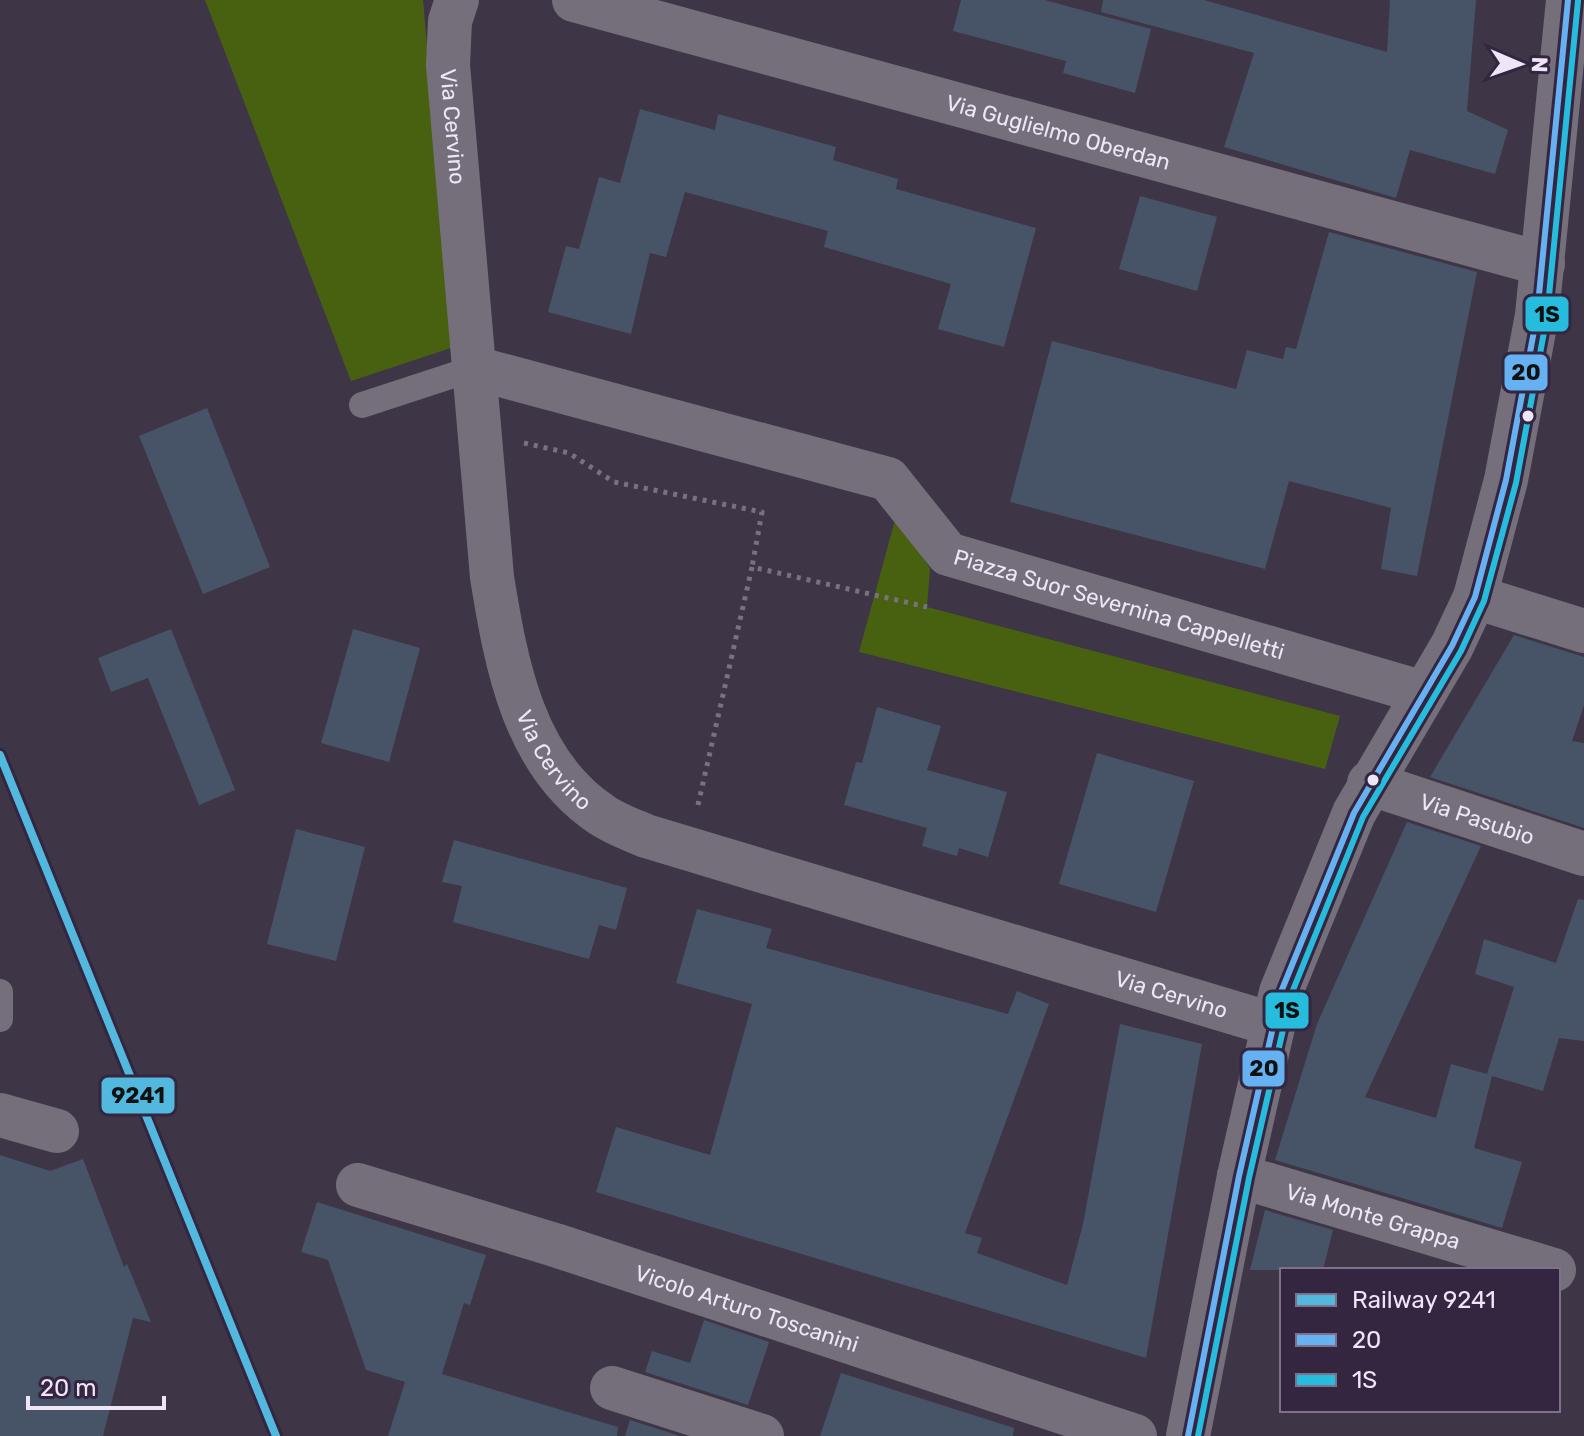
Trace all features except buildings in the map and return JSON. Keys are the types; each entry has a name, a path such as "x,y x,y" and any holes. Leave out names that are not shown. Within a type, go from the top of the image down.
{"street":[{"name":"Via Cervino","path":"457,0 450,21 448,65 492,577 504,648 520,707 544,751 575,794 603,817 646,836 1271,1024"},
{"name":"Via Guglielmo Oberdan","path":"574,0 1543,264"},
{"path":"1188,1436 1271,1024 1337,850 1369,783 1424,693 1475,597 1506,480 1543,264 1570,136 1568,0"},
{"name":"Piazza Suor Severnina Cappelletti","path":"475,368 888,479 948,554 1424,693"},
{"path":"1475,597 1584,631"},
{"name":"Via Pasubio","path":"1369,783 1584,854"},
{"path":"0,1115 57,1131"},
{"name":"Via Monte Grappa","path":"1239,1176 1549,1268"},
{"name":"Vicolo Arturo Toscanini","path":"358,1185 555,1245 1135,1436"},
{"name":"Via Monte Grappa","path":"1560,1271 1584,1279"},
{"path":"612,1388 762,1436"}],"lane":[{"path":"362,405 475,368"},
{"path":"0,992 0,1019"}],"path":[{"path":"524,455 523,443 569,453 614,482 762,512 695,816 646,836"},
{"path":"752,567 927,607"}],"green space":[{"path":"205,0 423,0 454,347 351,381"},
{"path":"898,509 930,569 927,607 1340,716 1325,769 859,652"}],"rail line":[{"name":"9241","path":"0,755 276,1436"}],"transit line":[{"name":"20","path":"1188,1436 1239,1176 1281,992 1354,813 1452,646 1475,597 1506,480 1537,315 1568,0"},
{"name":"1S","path":"1198,1436 1249,1178 1291,995 1363,817 1461,651 1484,601 1516,483 1547,316 1578,1"}]}
